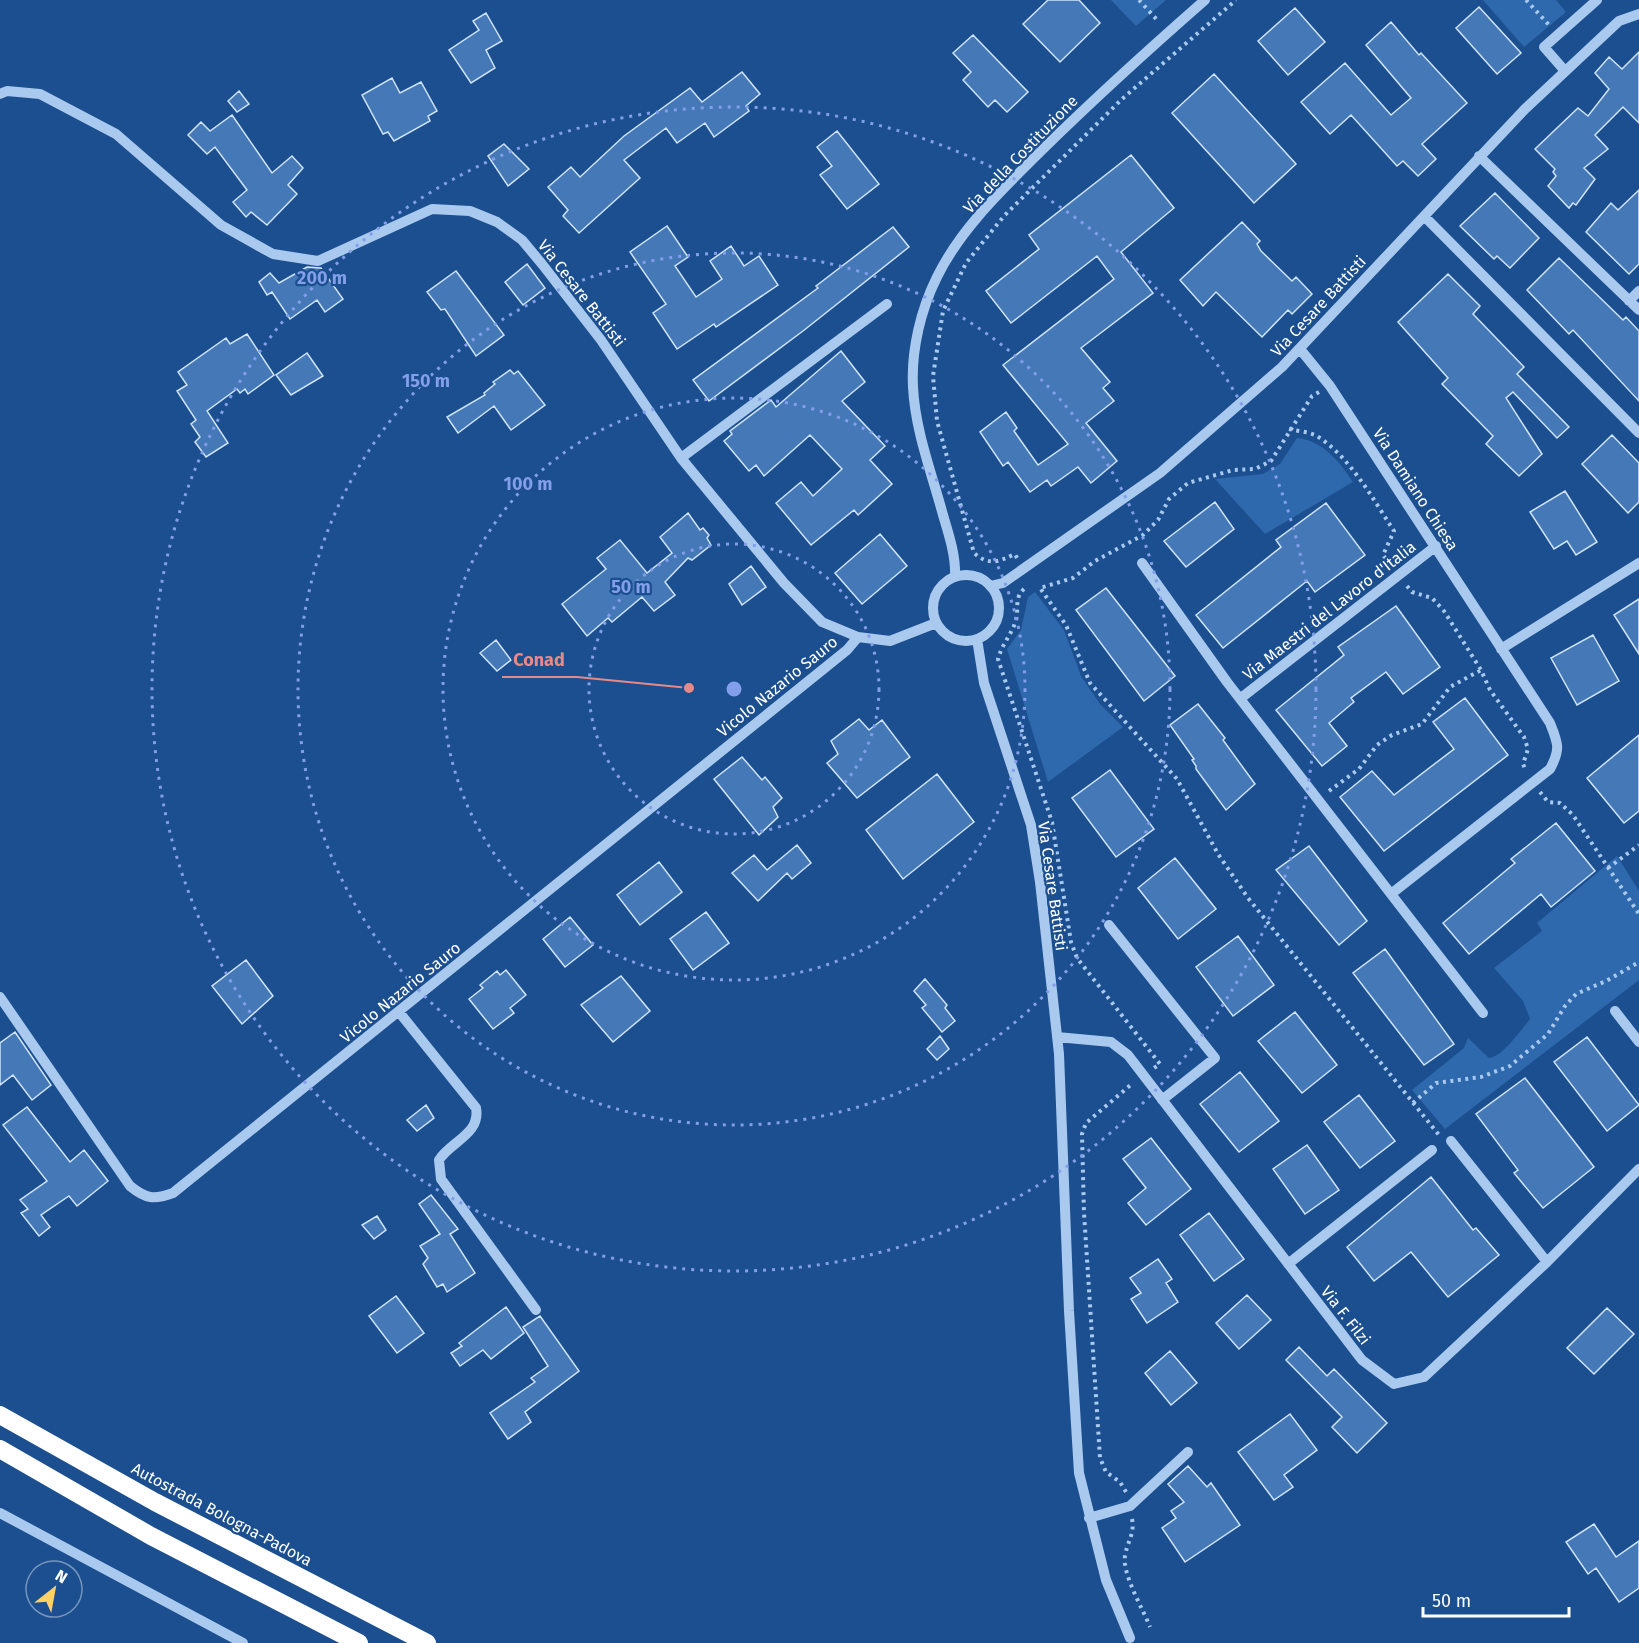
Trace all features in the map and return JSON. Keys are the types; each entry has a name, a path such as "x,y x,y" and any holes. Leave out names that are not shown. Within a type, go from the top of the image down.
{"highway":[{"name":"Autostrada Bologna-Padova","path":"0,1415 155,1502 428,1643"},
{"path":"0,1449 150,1536 359,1643"}],"street":[{"name":"Via della Costituzione","path":"955,577 950,540 919,427 913,387 916,344 924,307 938,276 961,238 997,195 1078,116 1205,0"},
{"path":"1565,71 1544,47 1598,0"},
{"name":"Via Cesare Battisti","path":"990,586 1003,583 1160,473 1300,350 1479,156 1619,21 1639,14"},
{"name":"Via Cesare Battisti","path":"0,94 7,91 40,94 116,134 221,225 273,254 318,261 432,209 470,212 497,222 522,240 549,272 601,340 681,458 784,583 822,622 858,637 890,641 936,623"},
{"path":"1479,156 1639,310"},
{"path":"1424,216 1639,433"},
{"path":"1629,301 1639,291"},
{"path":"681,458 887,304"},
{"name":"Via Damiano Chiesa","path":"1300,350 1330,386 1550,723 1558,754 1550,769 1533,784"},
{"name":"Via Maestri del Lavoro d'Italia","path":"1240,698 1436,546"},
{"path":"1502,649 1639,562"},
{"name":"Via Maestri del Lavoro d'Italia","path":"1142,563 1240,698 1483,1013"},
{"path":"974,576 990,586 996,595 998,616 986,634 968,641 949,637 936,623 933,612 938,591 955,577 974,576"},
{"name":"Vicolo Nazario Sauro","path":"0,997 130,1186 142,1196 157,1199 173,1193 847,650 858,637"},
{"name":"Via Cesare Battisti","path":"977,639 984,683 1031,825 1057,1037 1075,1433 1079,1473 1106,1580 1130,1638"},
{"path":"1391,894 1533,784"},
{"path":"1108,925 1215,1058 1162,1100"},
{"path":"1615,1011 1639,1042"},
{"path":"399,1012 476,1108 475,1124 469,1133 439,1160 441,1179 536,1311"},
{"name":"Via F. Filzi","path":"1057,1037 1111,1042 1128,1055 1362,1360 1394,1384 1424,1377 1547,1262 1639,1169"},
{"path":"1451,1141 1547,1262"},
{"path":"1288,1264 1432,1150"},
{"path":"1089,1518 1130,1506 1188,1452"},
{"path":"0,1513 243,1643"}],"path":[{"path":"1139,0 1168,33"},
{"path":"1024,568 1015,554 995,563 983,561 974,553 938,421 933,376 943,311 966,263 1004,216 1122,99 1236,0"},
{"path":"1526,0 1558,36"},
{"path":"1330,386 1312,396 1289,429 1271,461 1255,469 1233,470 1188,483 1169,499 1158,520 1143,535 1095,561 1073,578 1040,588 1066,625 1090,683 1178,779 1218,854 1248,898 1440,1136 1430,1145 1432,1150"},
{"path":"1289,429 1315,435 1337,453 1368,492 1394,531 1383,555 1412,592 1432,598 1444,611 1481,670 1490,690 1524,737 1528,749 1523,764 1533,784 1548,802 1560,803 1573,815 1639,914"},
{"path":"1028,586 1021,591 1017,599 1018,614 1014,626 1001,647 998,659 1052,822 1071,942 1077,958 1160,1064 1143,1075 1086,1123 1082,1134 1084,1213 1100,1458 1106,1472 1125,1488 1134,1528 1125,1556 1126,1572 1150,1627"},
{"path":"1328,792 1359,769 1377,745 1392,735 1422,724 1450,687 1481,670"},
{"path":"1608,868 1639,844"},
{"path":"1413,1103 1436,1083 1480,1077 1510,1066 1548,1034 1576,994 1606,981 1639,962"}],"shaded area":[{"path":"1111,0 1166,0 1136,26"},
{"path":"1483,0 1556,0 1566,12 1524,47"},
{"path":"1297,438 1314,443 1330,453 1353,482 1265,534 1215,479 1263,474 1280,464"},
{"path":"1035,592 1064,630 1081,676 1100,704 1123,727 1048,782 1007,649 1021,630 1028,597"},
{"path":"1617,856 1639,891 1639,980 1445,1129 1412,1090 1464,1048 1468,1038 1489,1058 1494,1057 1511,1043 1530,1019 1523,1001 1494,968 1542,931 1537,923"}],"building":[{"path":"1048,0 1079,0 1100,23 1060,62 1023,24"},
{"path":"1479,7 1521,53 1497,74 1456,28"},
{"path":"1295,8 1325,42 1288,75 1258,41"},
{"path":"486,13 502,41 486,50 495,68 471,83 449,50 479,30 473,21"},
{"path":"1391,22 1419,55 1421,53 1467,103 1422,144 1436,159 1418,176 1403,161 1397,166 1351,115 1330,134 1301,102 1345,63 1391,115 1411,98 1366,45"},
{"path":"973,35 1028,92 1007,112 995,100 988,107 963,80 971,72 953,53"},
{"path":"1639,52 1639,123 1623,107 1595,135 1608,149 1584,168 1595,179 1576,205 1573,203 1569,208 1548,186 1556,176 1553,172 1555,169 1535,149 1578,108 1588,116 1609,89 1595,73 1609,57 1622,69"},
{"path":"742,72 760,94 746,106 749,111 714,137 705,123 677,143 666,128 624,160 640,178 579,233 563,216 568,210 548,187 571,167 580,177 624,136 690,88 702,102"},
{"path":"1214,74 1296,164 1254,203 1172,113"},
{"path":"392,78 400,93 421,82 437,111 428,116 430,121 394,141 388,132 383,134 362,95"},
{"path":"239,91 249,104 237,112 228,101"},
{"path":"232,115 272,173 292,156 303,168 288,185 297,194 267,225 251,212 246,217 233,202 247,190 215,147 207,154 188,135 201,122 210,131"},
{"path":"837,131 879,184 847,209 820,175 832,166 817,147"},
{"path":"504,144 529,169 508,186 488,156"},
{"path":"1131,155 1174,208 1121,252 1153,293 1081,348 1110,382 1103,388 1114,401 1086,423 1117,461 1091,483 1078,467 1051,486 1047,480 1030,492 1008,462 1003,466 980,432 1006,412 1017,428 1014,431 1038,465 1068,444 1003,365 1114,279 1097,256 1011,323 986,291 1039,249 1029,235"},
{"path":"1639,190 1639,264 1629,274 1586,232 1611,203 1618,210"},
{"path":"1495,193 1539,238 1510,268 1497,256 1494,259 1460,226"},
{"path":"1242,222 1260,241 1257,244 1261,251 1292,281 1296,277 1312,294 1292,314 1288,310 1262,337 1216,292 1203,306 1180,280"},
{"path":"667,226 688,257 675,266 696,297 722,279 710,261 731,246 744,266 759,256 778,285 716,327 714,324 677,349 653,313 666,304 630,252"},
{"path":"893,227 909,247 803,331 709,401 693,380 818,288 816,286"},
{"path":"1559,258 1623,320 1626,317 1639,331 1639,401 1573,330 1569,334 1527,290"},
{"path":"527,264 545,288 523,305 505,282"},
{"path":"307,267 321,268 343,299 325,312 317,300 290,319 272,292 267,295 259,282 270,273 279,283"},
{"path":"456,271 504,335 476,356 445,309 441,310 427,292"},
{"path":"1448,274 1480,306 1473,314 1524,367 1517,374 1569,427 1557,438 1513,392 1506,398 1542,454 1519,476 1486,444 1493,436 1442,384 1448,378 1398,322"},
{"path":"247,334 274,375 248,394 245,389 240,393 237,389 207,411 228,443 206,457 195,442 200,437 191,424 196,420 177,391 187,385 178,372 226,338 230,344"},
{"path":"841,351 865,382 842,401 885,446 870,460 892,484 858,515 854,510 811,545 776,503 801,482 813,496 842,469 810,435 764,476 756,465 749,471 724,441 732,434 730,431 771,400 776,407"},
{"path":"307,353 323,376 291,395 276,375"},
{"path":"510,370 514,374 518,371 545,405 511,430 494,406 458,433 447,417 485,395 484,393 495,384 493,382"},
{"path":"1612,435 1639,463 1639,502 1628,513 1582,464"},
{"path":"1565,491 1597,542 1576,555 1567,541 1554,549 1530,512"},
{"path":"1215,502 1234,529 1186,567 1164,541"},
{"path":"1326,503 1365,555 1315,592 1307,581 1223,648 1196,615 1281,547 1276,540"},
{"path":"688,513 700,530 703,528 709,535 707,538 711,545 692,560 688,558 665,582 675,595 654,611 642,597 612,622 608,618 587,636 562,604 606,569 597,558 620,540 647,573 672,553 660,537"},
{"path":"880,534 907,566 862,604 835,573"},
{"path":"751,566 766,587 742,605 729,584"},
{"path":"1106,588 1175,676 1144,701 1076,610"},
{"path":"1639,599 1639,654 1614,615"},
{"path":"1396,606 1440,667 1403,694 1386,672 1351,698 1354,702 1329,723 1347,746 1322,766 1276,710 1344,655 1338,647"},
{"path":"1593,635 1619,681 1577,705 1551,658"},
{"path":"496,640 511,660 497,671 480,653"},
{"path":"1465,698 1508,755 1384,851 1340,797 1372,771 1394,795 1454,749 1433,722"},
{"path":"1198,704 1225,738 1223,740 1255,784 1226,810 1196,769 1192,760 1194,759 1170,725"},
{"path":"859,719 869,730 882,720 910,757 857,798 827,763 838,754 831,741"},
{"path":"1639,735 1639,811 1624,823 1587,778"},
{"path":"742,757 762,780 765,777 782,798 773,807 778,817 759,835 714,779"},
{"path":"1110,770 1154,829 1116,857 1072,798"},
{"path":"937,774 974,822 903,879 866,830"},
{"path":"1556,823 1595,871 1551,907 1541,894 1469,954 1443,923 1515,863 1511,859"},
{"path":"797,845 811,863 792,879 787,873 758,901 732,873 754,855 767,870"},
{"path":"1309,846 1367,921 1339,945 1276,870"},
{"path":"1175,858 1216,909 1178,939 1138,888"},
{"path":"659,862 682,892 640,925 617,895"},
{"path":"706,912 729,943 693,970 670,939"},
{"path":"570,917 593,945 565,967 543,939"},
{"path":"1238,936 1274,985 1233,1016 1196,967"},
{"path":"1385,949 1454,1044 1424,1065 1353,973"},
{"path":"246,960 273,996 242,1024 212,986"},
{"path":"506,970 526,995 510,1008 514,1013 493,1029 469,999 483,988 480,985 497,971 500,975"},
{"path":"621,976 650,1011 613,1042 581,1005"},
{"path":"925,979 947,1005 945,1008 955,1021 942,1032 922,1008 926,1005 914,991"},
{"path":"1295,1012 1337,1065 1302,1093 1258,1041"},
{"path":"15,1032 51,1085 32,1100 13,1075 0,1085 0,1043"},
{"path":"940,1036 949,1049 937,1060 927,1049"},
{"path":"1587,1037 1639,1105 1607,1131 1554,1062"},
{"path":"1240,1072 1279,1121 1239,1152 1200,1104"},
{"path":"1525,1078 1594,1167 1543,1208 1514,1173 1518,1170 1476,1114"},
{"path":"1359,1095 1395,1141 1360,1168 1324,1122"},
{"path":"426,1105 434,1118 417,1131 407,1120"},
{"path":"27,1107 70,1162 84,1150 108,1181 77,1206 69,1196 41,1215 50,1227 39,1236 21,1213 28,1209 20,1200 47,1181 3,1125"},
{"path":"1151,1138 1191,1189 1146,1225 1128,1203 1146,1188 1123,1159"},
{"path":"1307,1145 1339,1190 1305,1214 1273,1169"},
{"path":"1431,1177 1473,1230 1476,1228 1499,1255 1448,1297 1411,1252 1374,1281 1347,1247"},
{"path":"431,1195 458,1229 450,1234 475,1273 447,1292 443,1284 437,1287 423,1264 428,1258 420,1246 440,1234 419,1204"},
{"path":"1209,1213 1244,1259 1214,1281 1180,1235"},
{"path":"377,1216 386,1230 374,1239 362,1225"},
{"path":"1158,1259 1172,1279 1166,1283 1178,1302 1147,1323 1131,1299 1141,1293 1130,1278"},
{"path":"1247,1295 1271,1320 1239,1349 1216,1323"},
{"path":"396,1296 424,1333 397,1353 369,1316"},
{"path":"506,1307 524,1333 491,1359 483,1350 460,1366 451,1353 462,1346 459,1343"},
{"path":"1607,1308 1634,1334 1594,1374 1567,1348"},
{"path":"540,1316 579,1371 525,1412 531,1422 508,1439 490,1413 535,1382 531,1378 548,1366 523,1327"},
{"path":"1299,1347 1327,1376 1334,1369 1387,1423 1357,1453 1332,1427 1342,1417 1286,1360"},
{"path":"1170,1351 1197,1383 1171,1405 1145,1373"},
{"path":"1290,1414 1317,1450 1284,1475 1293,1487 1274,1500 1238,1452"},
{"path":"1188,1466 1207,1487 1211,1483 1240,1525 1185,1562 1162,1528 1176,1518 1171,1511 1184,1502 1168,1484"},
{"path":"1594,1524 1616,1557 1639,1541 1639,1588 1619,1602 1596,1568 1588,1574 1566,1542"}],"place":[{"name":"Conad","path":"689,688"}]}
